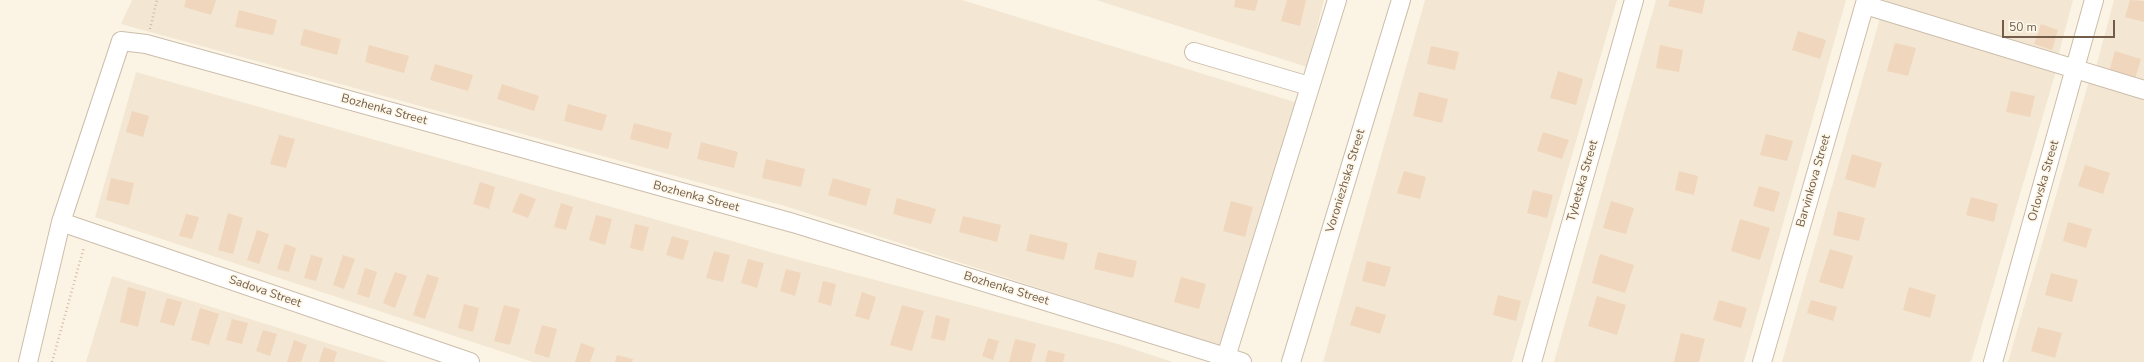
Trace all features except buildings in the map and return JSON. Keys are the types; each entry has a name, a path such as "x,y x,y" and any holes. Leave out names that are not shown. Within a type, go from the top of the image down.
{"street":[{"path":"1234,359 1309,86 1337,0"},
{"name":"Voroniezhska Street","path":"1291,362 1401,0"},
{"name":"Tybetska Street","path":"1532,362 1634,0"},
{"name":"Orlovska Street","path":"1993,362 2094,0"},
{"path":"1865,2 2075,71 2144,90"},
{"name":"Barvinkova Street","path":"1762,362 1865,2"},
{"name":"Bozhenka Street","path":"61,222 121,41 146,44 793,223 1234,359"},
{"path":"1194,52 1309,86"},
{"path":"28,362 61,222"},
{"name":"Sadova Street","path":"61,222 432,356 470,362"}],"path":[{"path":"146,44 157,0"},
{"path":"52,362 88,231"}],"shaded area":[{"path":"132,0 962,0 1298,103 1221,347 785,206 121,24"},
{"path":"1096,0 1324,0 1307,67"},
{"path":"1425,0 1617,0 1512,362 1323,362"},
{"path":"1656,0 1846,0 1744,362 1554,362"},
{"path":"1886,0 2073,0 2058,57 1884,7"},
{"path":"2114,0 2144,0 2144,85 2095,71"},
{"path":"1880,18 2056,71 1971,362 1782,362"},
{"path":"136,72 788,257 1118,344 1173,362 533,362 95,217"},
{"path":"2089,81 2144,97 2144,362 2008,362"},
{"path":"112,276 388,362 86,362"}]}
